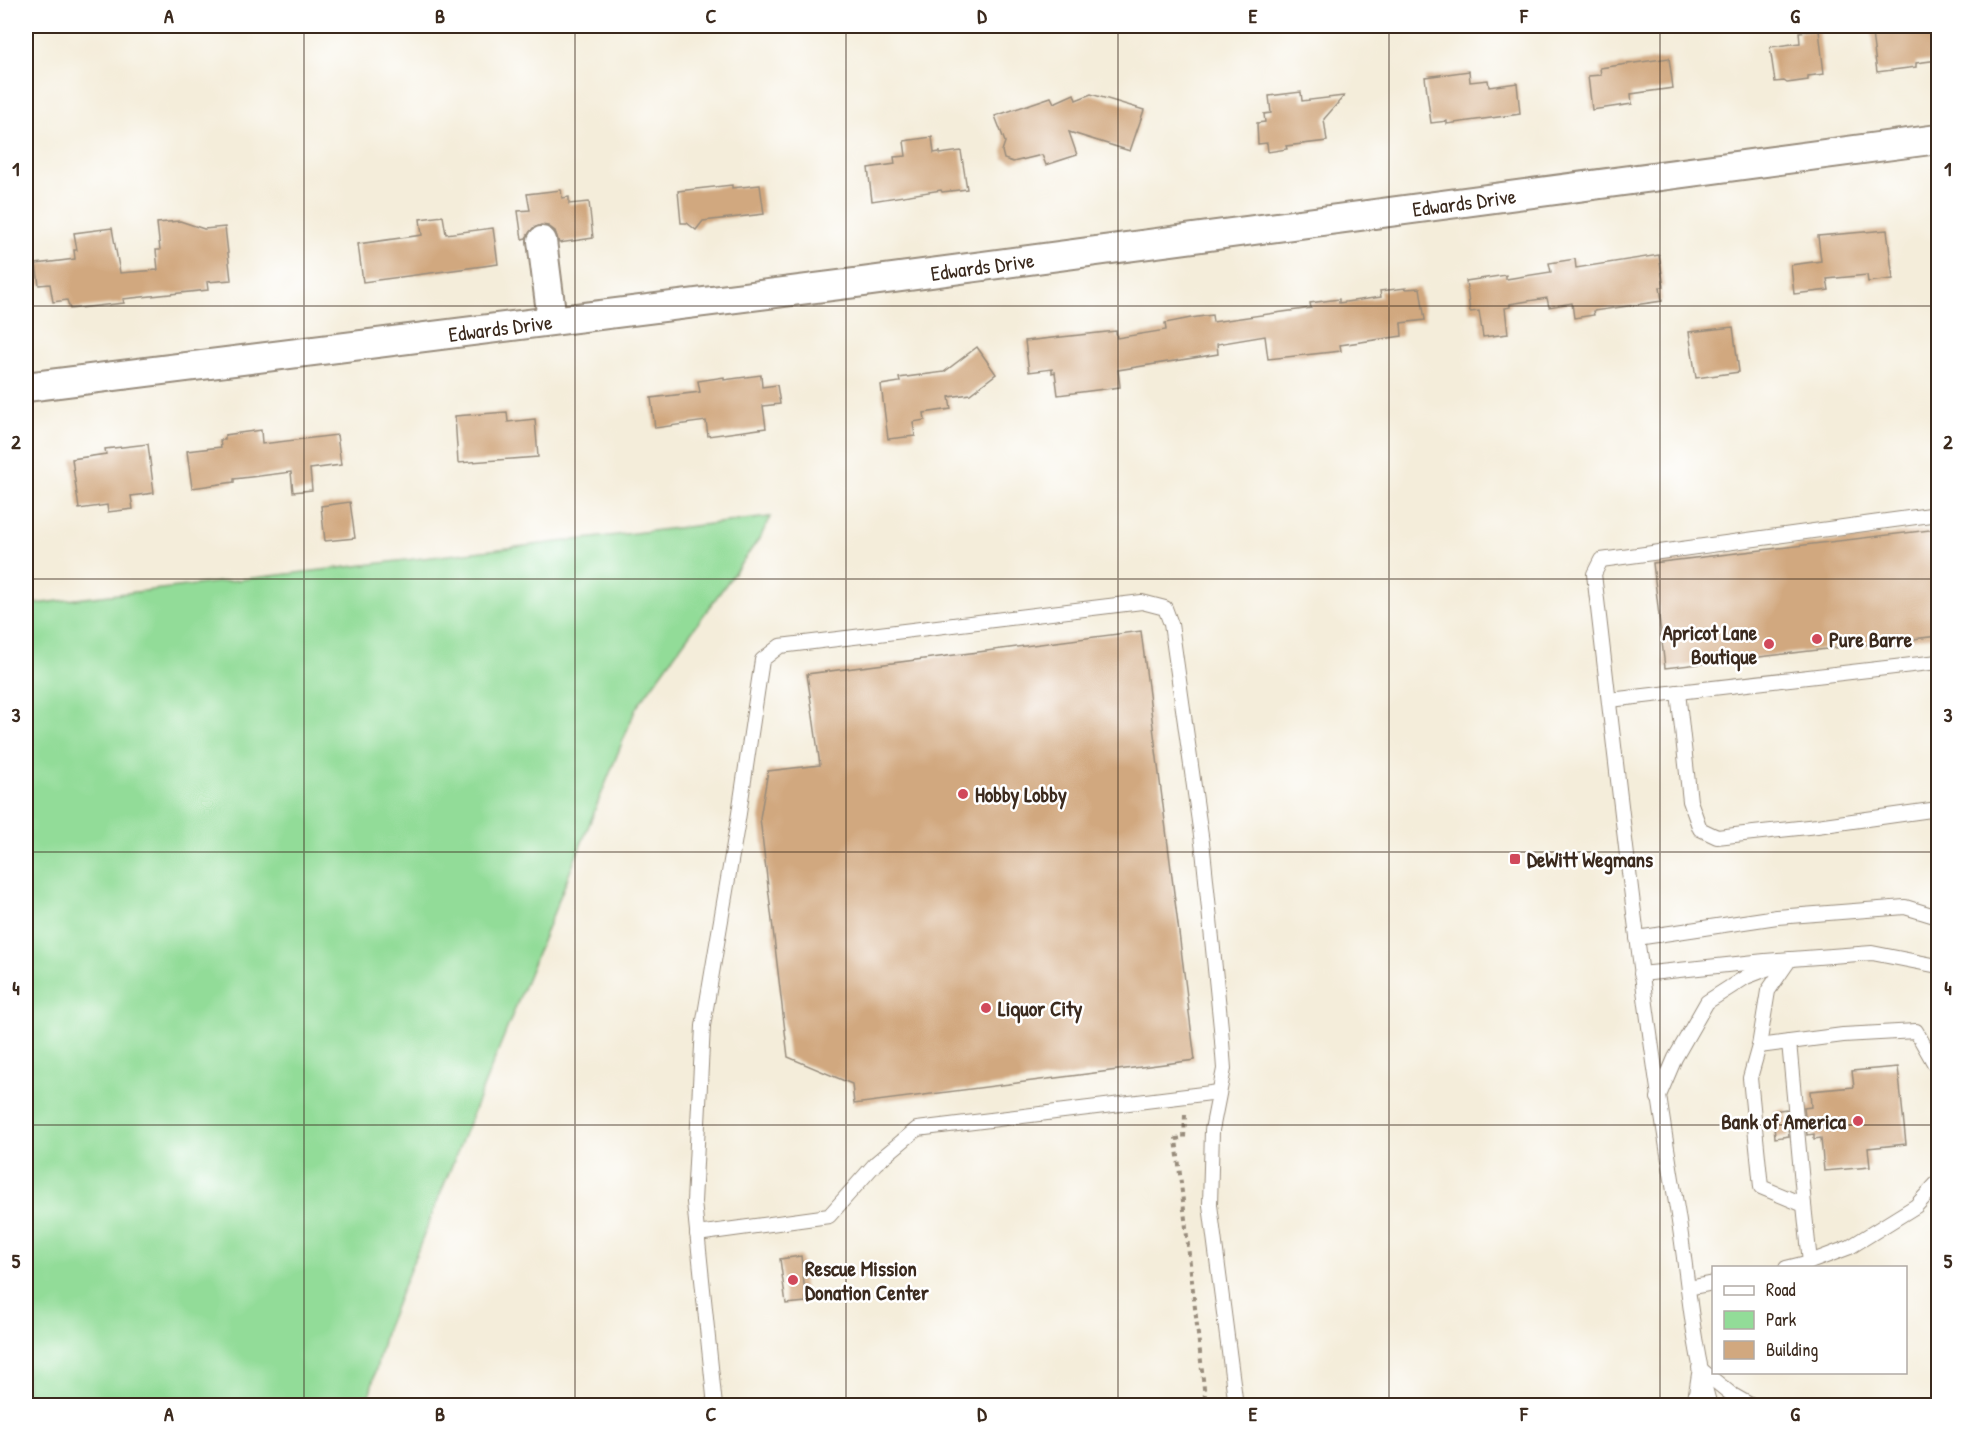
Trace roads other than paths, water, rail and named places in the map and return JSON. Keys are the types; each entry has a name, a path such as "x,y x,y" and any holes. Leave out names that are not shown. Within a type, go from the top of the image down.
{"street":[{"name":"Edwards Drive","path":"26,387 863,282 1938,140"},
{"path":"542,241 552,320"}],"lane":[{"path":"1710,1406 1699,1368 1658,1098 1641,974 1594,574 1601,560 1938,514"},
{"path":"715,1406 694,1202 703,1026 762,660 780,646 1142,602 1165,608 1171,624 1204,861 1224,1069 1212,1130 1210,1205 1236,1406"},
{"path":"1610,700 1938,662"},
{"path":"1678,692 1690,801 1700,829 1717,837 1938,809"},
{"path":"1637,938 1777,917 1905,907 1938,917"},
{"path":"1641,974 1872,953 1938,966"},
{"path":"1790,959 1768,991 1759,1046 1750,1078 1761,1187 1804,1205"},
{"path":"1658,1098 1675,1058 1707,1002 1746,977 1790,959"},
{"path":"1759,1046 1843,1035 1916,1031 1938,1070"},
{"path":"1789,1042 1810,1262"},
{"path":"697,1234 829,1216 876,1163 917,1130 1219,1092"},
{"path":"1794,1266 1850,1247 1916,1206 1938,1182"},
{"path":"1688,1288 1712,1283"},
{"path":"1694,1406 1699,1368"},
{"path":"1699,1368 1720,1406"},
{"path":"1699,1368 1731,1394 1752,1406"},
{"path":"1928,1406 1938,1402"}],"place":[{"name":"Pure Barre","path":"1817,639"},
{"name":"Apricot Lane Boutique","path":"1769,644"},
{"name":"Hobby Lobby","path":"963,794"},
{"name":"DeWitt Wegmans","path":"1515,859"},
{"name":"Liquor City","path":"986,1008"},
{"name":"Bank of America","path":"1858,1121"},
{"name":"Rescue Mission Donation Center","path":"793,1280"}]}
